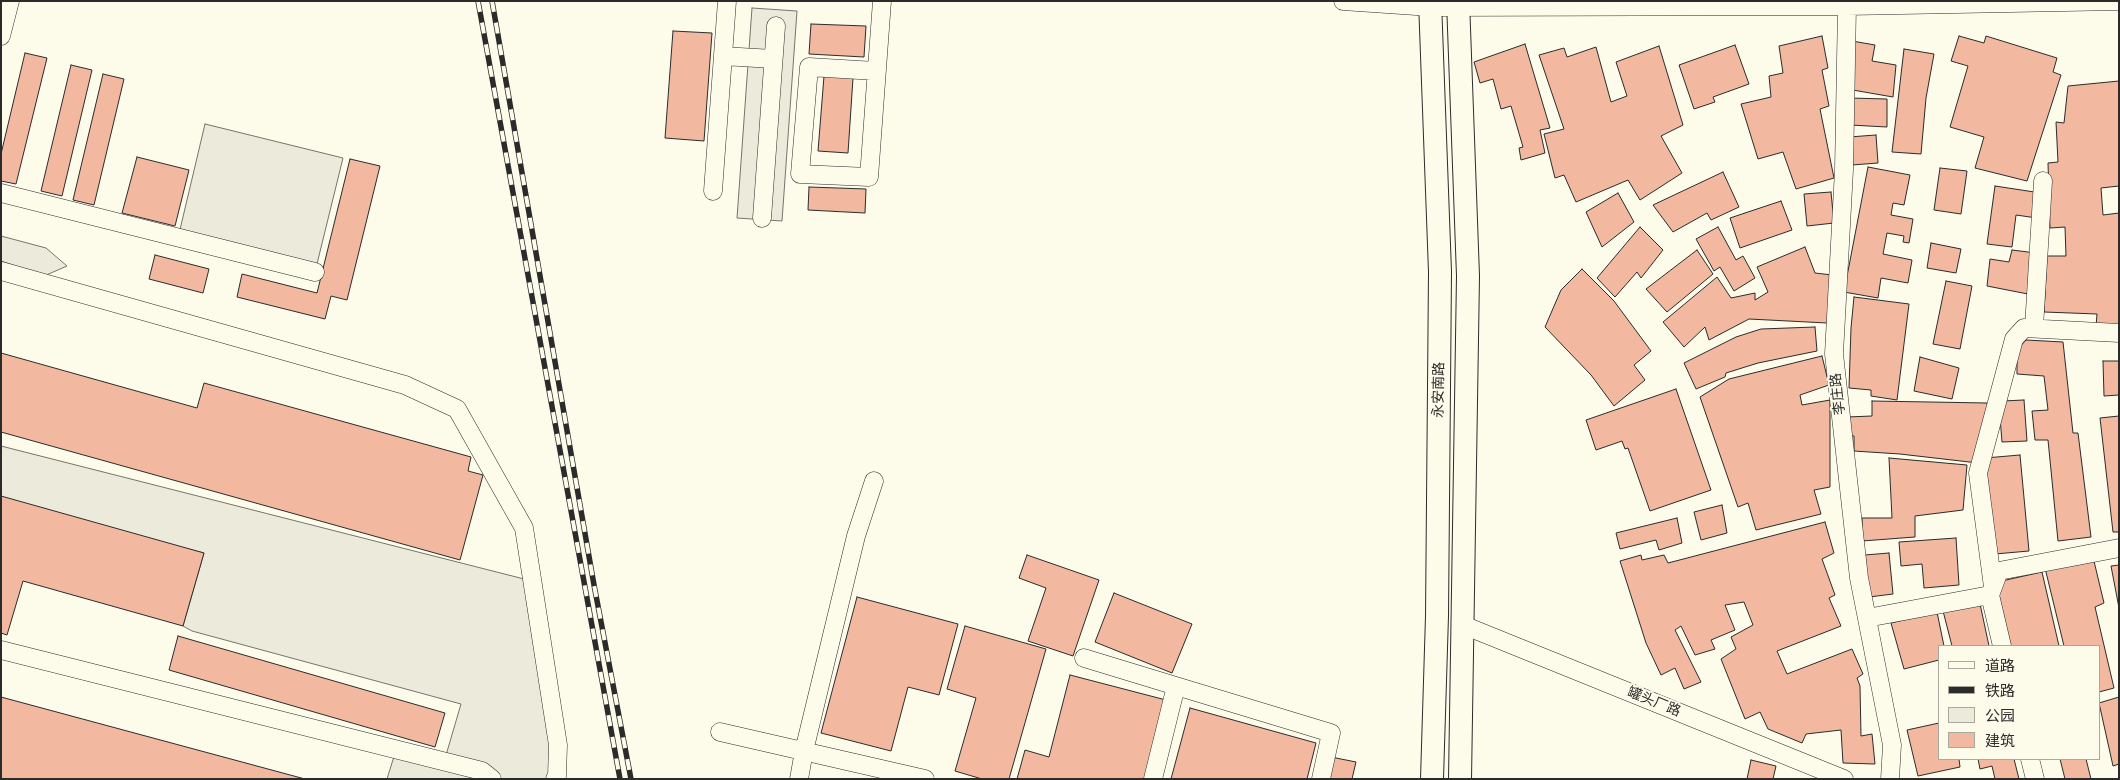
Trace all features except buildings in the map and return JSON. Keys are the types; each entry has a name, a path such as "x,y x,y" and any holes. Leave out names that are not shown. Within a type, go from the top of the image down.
{"main road":[{"name":"永安南路","path":"1431,4 1440,272 1437,616 1432,779"},
{"name":"永安南路","path":"1458,4 1468,276 1460,779"}],"street":[{"path":"1,36 10,1"},
{"path":"713,191 728,1"},
{"path":"876,71 808,68 800,174 869,177 882,1"},
{"path":"1343,1 1431,4 1847,6 2119,1"},
{"name":"李庄路","path":"1847,6 1844,170 1834,354 1859,578 1892,745 1890,779"},
{"path":"762,218 776,26"},
{"path":"723,56 773,59"},
{"path":"2034,327 2043,181"},
{"path":"1,193 315,272"},
{"path":"1,271 405,385 457,409 524,528 558,745 557,776 555,779"},
{"path":"2002,645 1991,591 1978,473 2014,338 2024,328 2034,327 2119,333"},
{"path":"799,779 804,751 856,536 874,481"},
{"path":"1991,591 1999,571 2119,548"},
{"path":"1867,618 1991,591"},
{"name":"罐头厂路","path":"1463,625 1844,779"},
{"path":"1,650 482,771 492,779"},
{"path":"1084,658 1331,733 1321,779"},
{"path":"1153,779 1176,686"},
{"path":"720,732 925,779"},
{"path":"2030,760 2035,779"}],"green space":[{"path":"1,236 46,248 67,266 44,276 1,261"},
{"path":"1,446 532,581 555,779 387,779 396,750 444,762 461,704 192,631 183,626 204,553 1,502"}],"shaded area":[{"path":"752,8 797,11 782,221 737,218"},
{"path":"205,124 343,158 315,272 178,238"}],"railway":[{"path":"478,1 620,779"},
{"path":"492,1 594,585 631,779"}]}
